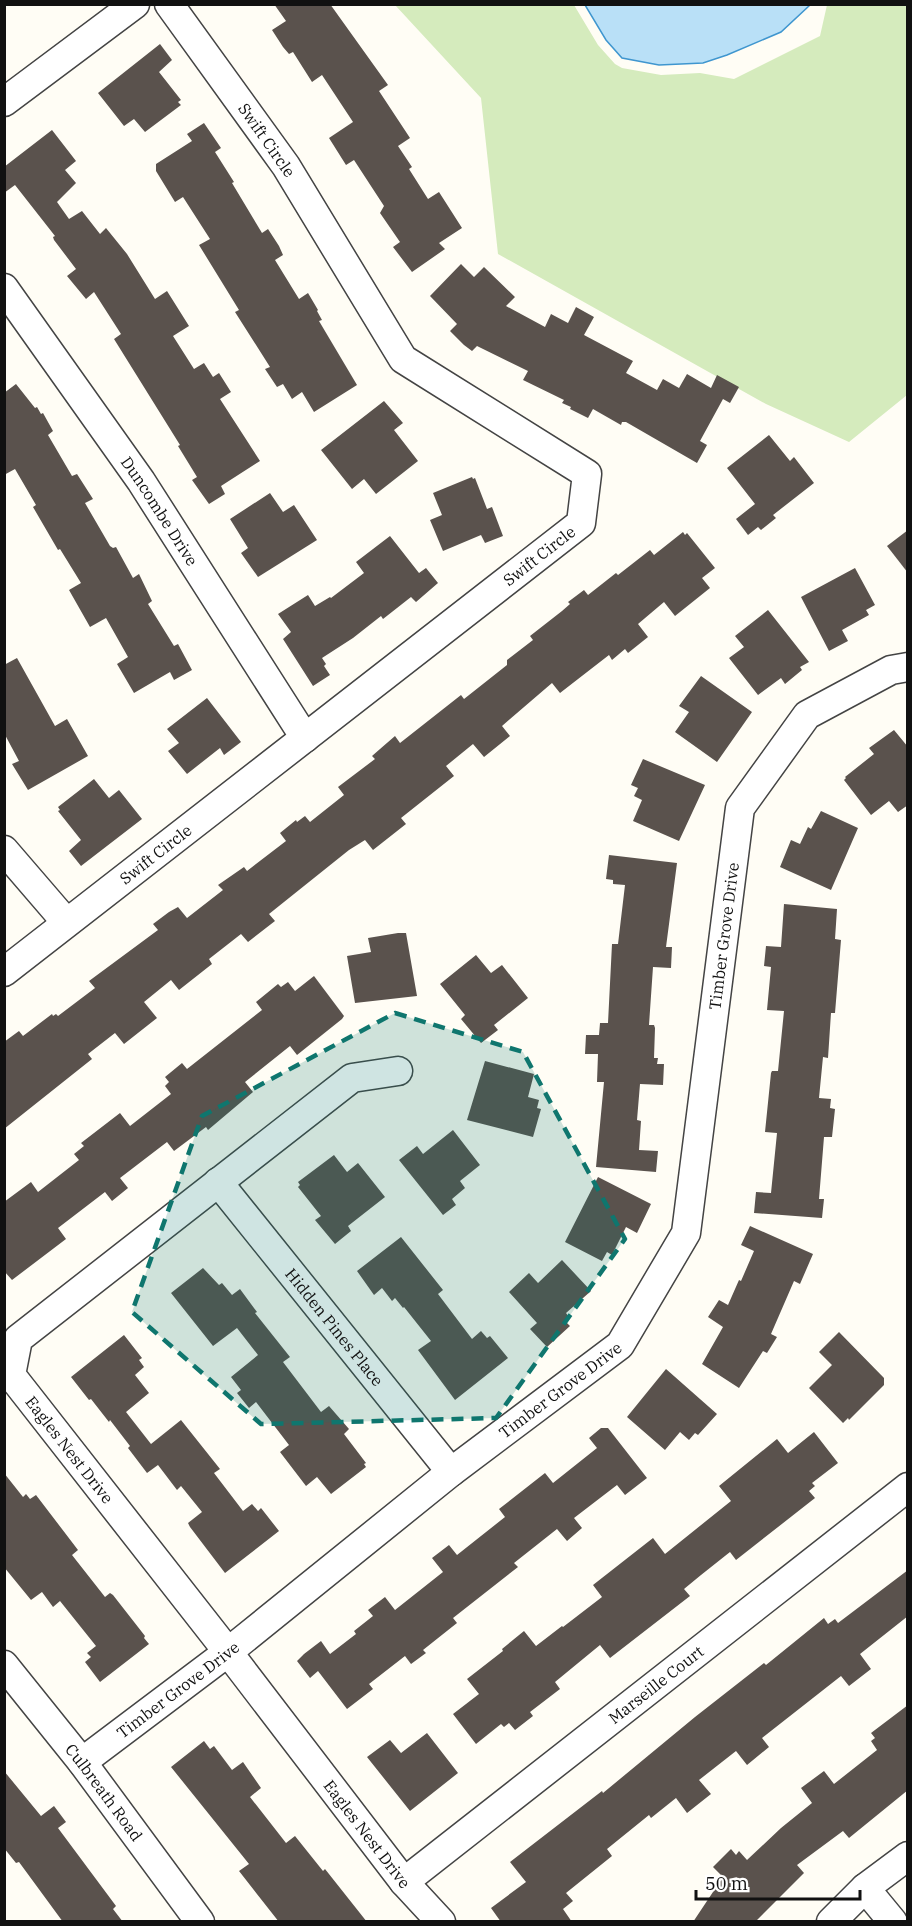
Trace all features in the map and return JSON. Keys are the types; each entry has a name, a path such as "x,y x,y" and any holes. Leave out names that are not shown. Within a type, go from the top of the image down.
{"street":[{"path":"4,102 135,4"},
{"name":"Swift Circle","path":"4,972 581,523 587,474 403,359 286,166 169,4"},
{"name":"Duncombe Drive","path":"4,288 141,481 305,738"},
{"name":"Timber Grove Drive","path":"82,1762 228,1652 451,1473 620,1345 686,1233 740,807 807,715 891,670 908,667"},
{"path":"4,850 66,922"},
{"name":"Eagles Nest Drive","path":"398,1071 351,1078 18,1339 11,1375 228,1652 404,1882 441,1922"},
{"name":"Hidden Pines Place","path":"218,1182 451,1473"},
{"name":"Marseille Court","path":"404,1882 908,1487"},
{"name":"Culbreath Road","path":"4,1665 82,1762 200,1922"},
{"path":"831,1922 865,1888 908,1856"},
{"path":"865,1888 893,1922"}],"highlighted area":[{"path":"395,1013 523,1052 625,1239 496,1418 261,1424 132,1312 202,1116"}],"green space":[{"path":"395,5 574,5 598,45 615,64 622,68 661,75 700,73 734,79 820,36 827,5 907,5 907,395 849,442 766,404 498,254 481,98"}],"water":[{"path":"585,5 810,5 781,32 727,55 703,63 659,65 622,58 606,40"}],"building":[{"path":"274,4 330,4 388,85 379,91 410,138 398,146 412,167 409,169 428,199 439,192 462,228 439,243 445,249 412,272 393,247 400,242 380,213 384,206 354,160 346,165 329,138 353,122 322,75 312,82 293,52 289,54 283,47 272,30 286,21"},
{"path":"160,44 172,60 159,72 181,100 178,102 181,105 145,132 134,119 124,126 98,93"},
{"path":"204,123 221,148 215,152 262,233 268,229 279,246 283,255 275,260 299,299 308,293 322,320 319,321 357,385 314,412 302,392 292,399 283,384 277,387 265,369 270,367 235,312 239,310 199,245 210,239 183,197 175,202 156,171 156,164 192,141 187,134"},
{"path":"52,130 76,161 65,170 76,183 57,202 69,219 82,211 100,234 106,228 127,254 155,299 167,291 189,326 173,336 194,369 204,363 213,377 219,373 231,392 220,399 260,461 221,486 225,494 209,504 192,480 197,477 178,446 180,445 114,339 121,334 94,292 86,299 67,276 76,269 54,240 55,236 15,185 4,193 4,167"},
{"path":"461,264 474,277 484,267 515,297 506,306 545,327 551,314 568,323 576,307 594,317 584,335 633,361 626,373 657,390 663,379 679,388 687,374 711,388 717,375 739,387 730,403 723,399 700,441 707,445 697,463 626,422 622,422 621,425 593,409 588,418 570,409 571,407 562,403 564,400 523,380 528,371 477,346 472,351 464,345 450,331 457,324 430,296"},
{"path":"16,384 35,408 37,407 41,414 43,413 53,431 48,435 72,476 77,474 93,499 85,503 110,546 116,547 133,578 139,574 152,601 148,604 174,646 178,644 192,670 174,680 170,672 134,693 117,664 128,657 106,618 90,627 69,590 81,583 60,549 58,550 33,507 36,505 15,469 4,475 4,393"},
{"path":"384,401 403,423 394,430 418,461 376,494 364,479 352,489 321,450"},
{"path":"769,435 790,461 794,457 814,483 773,515 776,518 761,530 758,527 748,535 736,519 755,504 727,468"},
{"path":"472,477 475,478 487,509 492,507 503,536 485,543 481,535 443,551 430,520 442,515 433,493"},
{"path":"270,493 283,512 294,505 317,540 258,577 241,553 248,548 230,519"},
{"path":"908,530 908,573 887,546"},
{"path":"683,532 685,535 687,533 715,568 702,578 710,588 675,616 664,602 638,624 648,637 628,653 625,649 612,660 609,655 560,693 552,683 502,726 510,736 484,757 473,744 446,766 454,776 401,818 406,824 373,850 365,840 349,850 269,914 275,921 248,942 241,934 209,959 212,964 179,990 171,980 144,1002 157,1018 124,1044 115,1033 88,1054 92,1059 4,1129 4,1042 19,1031 23,1036 52,1014 58,1016 95,988 89,981 158,930 153,924 178,907 187,918 223,890 218,885 244,867 247,871 286,841 280,833 305,816 310,822 344,795 338,787 375,759 372,756 395,736 400,743 461,695 464,699 507,665 507,660 533,640 530,636 570,604 568,602 584,590 588,595 650,550 654,555"},
{"path":"390,536 419,573 426,568 438,583 416,602 411,597 383,619 381,616 322,658 330,675 313,686 283,639 291,632 278,614 308,595 315,606 331,598 364,573 356,562"},
{"path":"855,568 875,605 866,610 869,615 842,630 848,641 829,651 801,597"},
{"path":"768,610 809,662 800,667 802,670 785,684 781,678 758,695 729,658 744,647 735,636"},
{"path":"17,658 55,726 67,719 88,756 28,790 12,764 19,761 4,733 4,665"},
{"path":"701,676 752,712 717,762 675,732 689,712 679,706"},
{"path":"207,698 241,742 224,755 220,748 187,774 168,751 179,743 167,729"},
{"path":"894,730 908,747 908,805 898,812 889,801 871,815 844,780 874,754 869,748"},
{"path":"643,759 705,785 679,841 633,821 642,800 634,796 638,788 631,785"},
{"path":"94,779 109,798 119,790 142,819 81,866 69,851 81,840 58,811 60,810 58,807"},
{"path":"821,811 858,828 831,890 780,867 791,840 800,844 808,827 811,829"},
{"path":"609,855 677,863 666,947 672,947 671,968 653,967 649,1025 654,1025 655,1028 654,1058 658,1058 657,1064 664,1064 663,1085 640,1084 637,1120 641,1121 639,1150 658,1151 656,1172 596,1167 604,1082 597,1082 598,1054 585,1054 586,1035 599,1035 600,1023 608,1023 612,944 618,944 625,885 613,884 613,880 606,879"},
{"path":"784,904 837,909 835,939 841,940 835,1013 831,1013 828,1058 823,1057 819,1098 831,1099 830,1108 835,1109 832,1137 824,1137 819,1199 824,1199 822,1218 754,1213 756,1192 771,1193 777,1133 765,1132 771,1073 778,1071 784,1011 767,1010 771,967 764,966 766,946 781,947"},
{"path":"406,933 417,996 355,1003 347,956 371,952 368,938"},
{"path":"476,955 491,973 502,965 528,998 494,1025 498,1030 481,1043 461,1019 465,1015 440,984"},
{"path":"314,976 344,1016 342,1019 297,1055 290,1046 245,1082 253,1092 208,1130 206,1127 174,1151 167,1142 120,1178 128,1188 112,1201 105,1192 58,1228 66,1239 12,1280 4,1271 4,1202 31,1182 38,1192 79,1160 74,1154 84,1146 81,1143 120,1113 130,1126 171,1094 165,1086 169,1082 165,1077 182,1063 187,1069 262,1010 256,1002 278,984 281,987 288,982 295,991"},
{"path":"485,1061 534,1074 528,1097 539,1100 537,1108 541,1109 533,1137 467,1120"},
{"path":"453,1130 480,1165 460,1181 465,1188 452,1199 456,1205 443,1215 399,1160 417,1146 423,1154"},
{"path":"334,1155 347,1172 358,1163 385,1197 348,1226 351,1231 335,1244 315,1220 321,1216 298,1187 300,1185 298,1182"},
{"path":"598,1177 651,1204 637,1233 626,1227 612,1255 607,1252 602,1261 565,1242"},
{"path":"750,1226 813,1254 800,1284 794,1281 771,1334 777,1337 767,1353 763,1351 739,1388 702,1364 723,1327 708,1317 719,1300 728,1305 754,1251 741,1245"},
{"path":"401,1237 443,1290 438,1294 472,1339 481,1331 487,1338 490,1336 508,1358 455,1400 418,1350 431,1341 395,1298 392,1301 382,1288 374,1295 357,1271"},
{"path":"562,1260 591,1291 566,1313 569,1317 565,1321 570,1326 547,1347 530,1329 537,1323 509,1292 529,1273 538,1283"},
{"path":"203,1268 219,1285 222,1283 232,1295 240,1289 257,1312 255,1313 290,1357 283,1362 321,1412 329,1406 349,1429 344,1434 366,1463 364,1464 366,1467 331,1494 317,1477 306,1486 280,1452 289,1445 256,1402 249,1408 237,1393 241,1390 231,1377 258,1355 237,1328 213,1346 171,1293"},
{"path":"839,1332 884,1378 884,1385 849,1420 848,1418 843,1423 809,1388 832,1365 819,1352"},
{"path":"124,1335 142,1358 139,1360 144,1367 135,1375 149,1393 126,1412 151,1444 181,1420 220,1469 214,1473 243,1511 252,1504 258,1511 261,1508 279,1531 225,1573 188,1523 202,1512 181,1486 177,1490 158,1465 147,1473 110,1420 109,1422 71,1377"},
{"path":"666,1369 717,1414 698,1435 695,1433 689,1440 680,1432 665,1450 627,1417"},
{"path":"601,1428 608,1428 647,1478 625,1495 617,1485 574,1518 582,1528 567,1541 557,1529 514,1563 518,1567 453,1618 457,1623 423,1650 426,1653 411,1664 405,1656 369,1684 373,1689 347,1709 318,1671 310,1678 297,1661 304,1654 321,1641 330,1654 356,1634 354,1631 373,1616 368,1610 385,1597 395,1610 443,1572 432,1558 449,1545 457,1555 505,1517 499,1509 545,1473 553,1483 597,1448 589,1438"},
{"path":"814,1432 838,1463 812,1483 815,1486 809,1491 815,1498 736,1560 730,1552 684,1589 690,1596 610,1658 600,1645 555,1682 560,1689 530,1712 533,1716 515,1730 509,1723 504,1727 501,1724 476,1744 453,1714 479,1694 467,1679 524,1631 536,1646 563,1627 602,1597 593,1585 653,1538 665,1554 731,1501 719,1486 777,1439 788,1453"},
{"path":"4,1473 23,1497 26,1494 30,1499 36,1495 78,1550 72,1555 105,1597 110,1593 113,1595 149,1644 100,1682 85,1662 91,1657 87,1653 96,1646 60,1601 53,1607 42,1592 31,1600 4,1567"},
{"path":"908,1570 908,1616 860,1654 871,1669 849,1686 841,1676 762,1738 769,1747 747,1765 736,1751 699,1780 711,1794 687,1813 676,1798 651,1818 649,1815 607,1849 612,1856 566,1893 573,1901 563,1909 572,1922 501,1922 491,1908 526,1882 510,1862 602,1791 603,1793 695,1717 764,1663 766,1665 824,1618 828,1624 835,1619 838,1623"},
{"path":"908,1705 908,1790 849,1838 843,1831 797,1865 804,1873 755,1922 693,1922 723,1877 713,1867 731,1849 736,1855 739,1851 747,1860 812,1803 801,1788 824,1771 834,1784 877,1750 871,1741 875,1738 871,1733"},
{"path":"427,1733 458,1773 410,1811 367,1757 390,1740 401,1753"},
{"path":"204,1741 210,1749 214,1746 232,1770 243,1762 261,1788 250,1797 286,1843 295,1836 323,1871 325,1869 367,1922 279,1922 239,1871 249,1864 171,1767"},
{"path":"4,1771 41,1816 54,1806 66,1822 58,1828 116,1906 113,1909 123,1922 63,1922 19,1862 16,1863 4,1848"}]}
